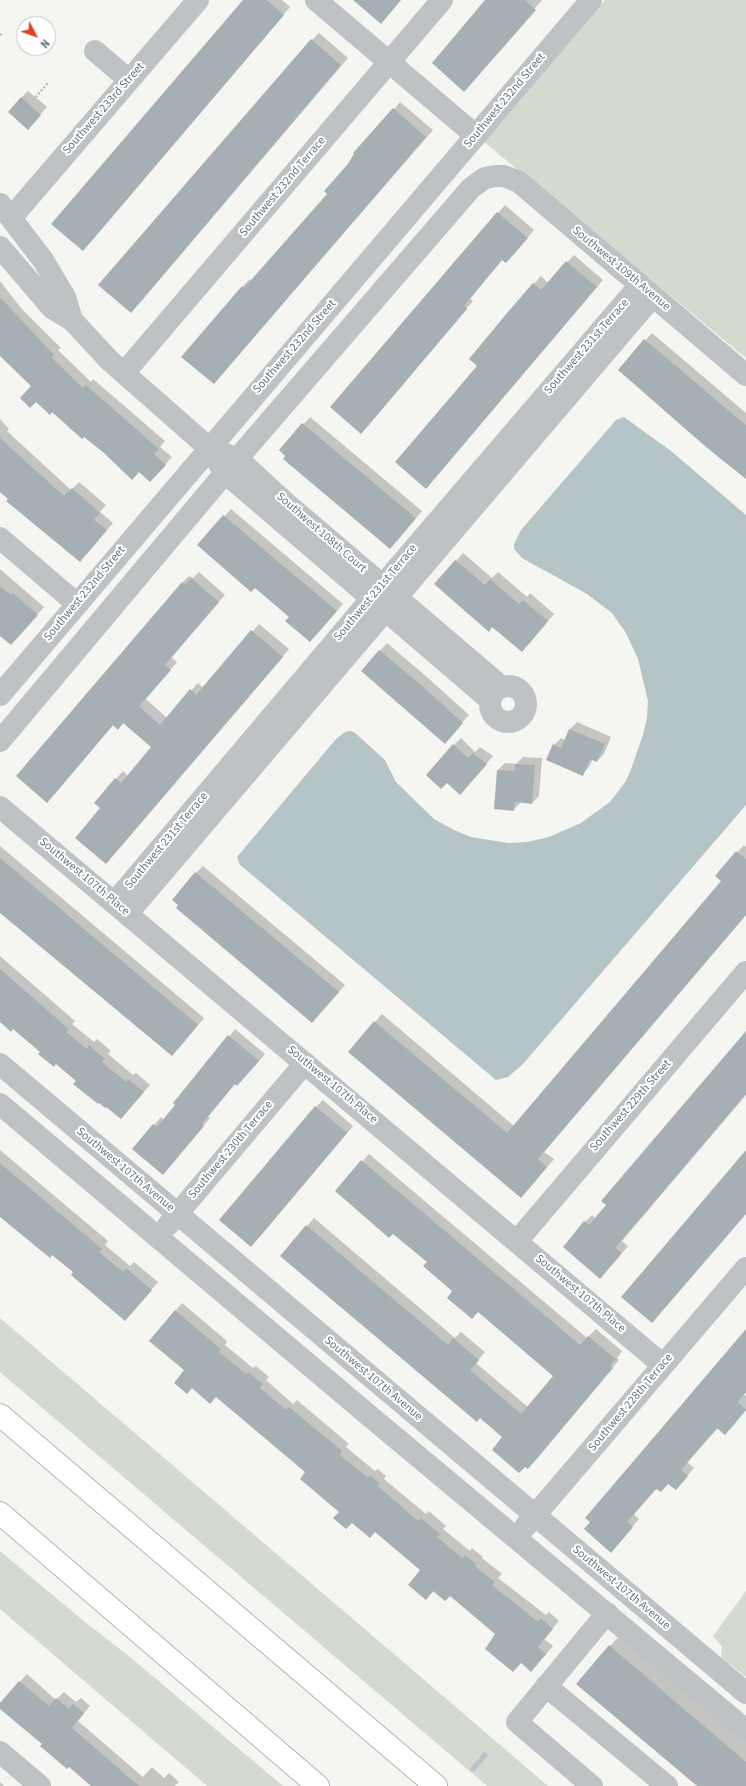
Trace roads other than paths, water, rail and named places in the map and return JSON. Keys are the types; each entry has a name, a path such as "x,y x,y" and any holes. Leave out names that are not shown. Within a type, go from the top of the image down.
{"highway":[{"path":"0,1415 436,1786"},
{"path":"0,1513 318,1786"}],"street":[{"name":"Southwest 233rd Street","path":"6,211 129,80 198,0"},
{"path":"316,0 475,136"},
{"name":"Southwest 232nd Terrace","path":"124,373 442,0"},
{"name":"Southwest 232nd Street","path":"0,695 591,0"},
{"path":"95,51 129,80"},
{"path":"0,741 264,428 459,156"},
{"name":"Southwest 109th Avenue","path":"264,428 471,188 490,176 504,176 519,182 746,375"},
{"name":"Southwest 108th Court","path":"6,211 53,276 65,297 72,320"},
{"name":"Southwest 108th Court","path":"0,247 52,308 72,320 92,344 124,373 209,448 232,466 496,693"},
{"name":"Southwest 231st Terrace","path":"121,908 646,290"},
{"path":"0,538 77,604"},
{"name":"Southwest 107th Place","path":"0,807 663,1365"},
{"name":"Southwest 229th Street","path":"517,1241 746,972"},
{"name":"Southwest 230th Terrace","path":"157,1237 305,1063"},
{"name":"Southwest 107th Avenue","path":"0,1064 746,1693"},
{"path":"0,1104 746,1730"},
{"name":"Southwest 228th Terrace","path":"516,1537 746,1268"},
{"path":"592,1786 517,1722 607,1613"},
{"path":"546,1686 666,1786"},
{"path":"0,1752 40,1786"}],"waterway":[{"path":"473,1769 485,1755"}]}
